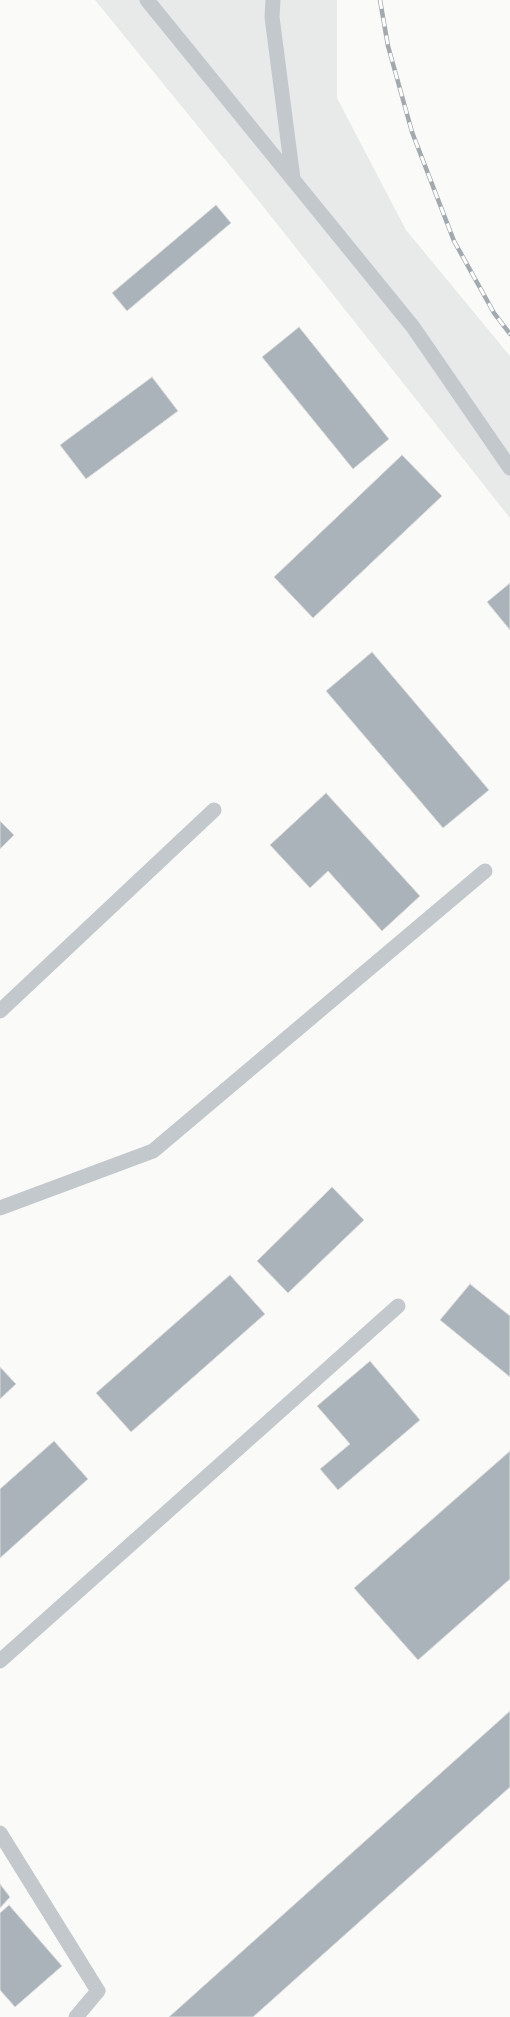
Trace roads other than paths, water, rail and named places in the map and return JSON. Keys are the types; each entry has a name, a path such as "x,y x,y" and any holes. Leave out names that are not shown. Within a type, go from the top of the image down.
{"lane":[{"path":"147,0 413,327 510,468"},
{"path":"272,1 272,18 293,179"},
{"path":"0,1011 214,810"},
{"path":"0,1208 153,1150 485,871"},
{"path":"0,1661 398,1306"},
{"path":"0,1833 98,1991 76,2017"}],"railway":[{"path":"380,0 388,46 412,132 454,241 494,313 510,334"}]}
